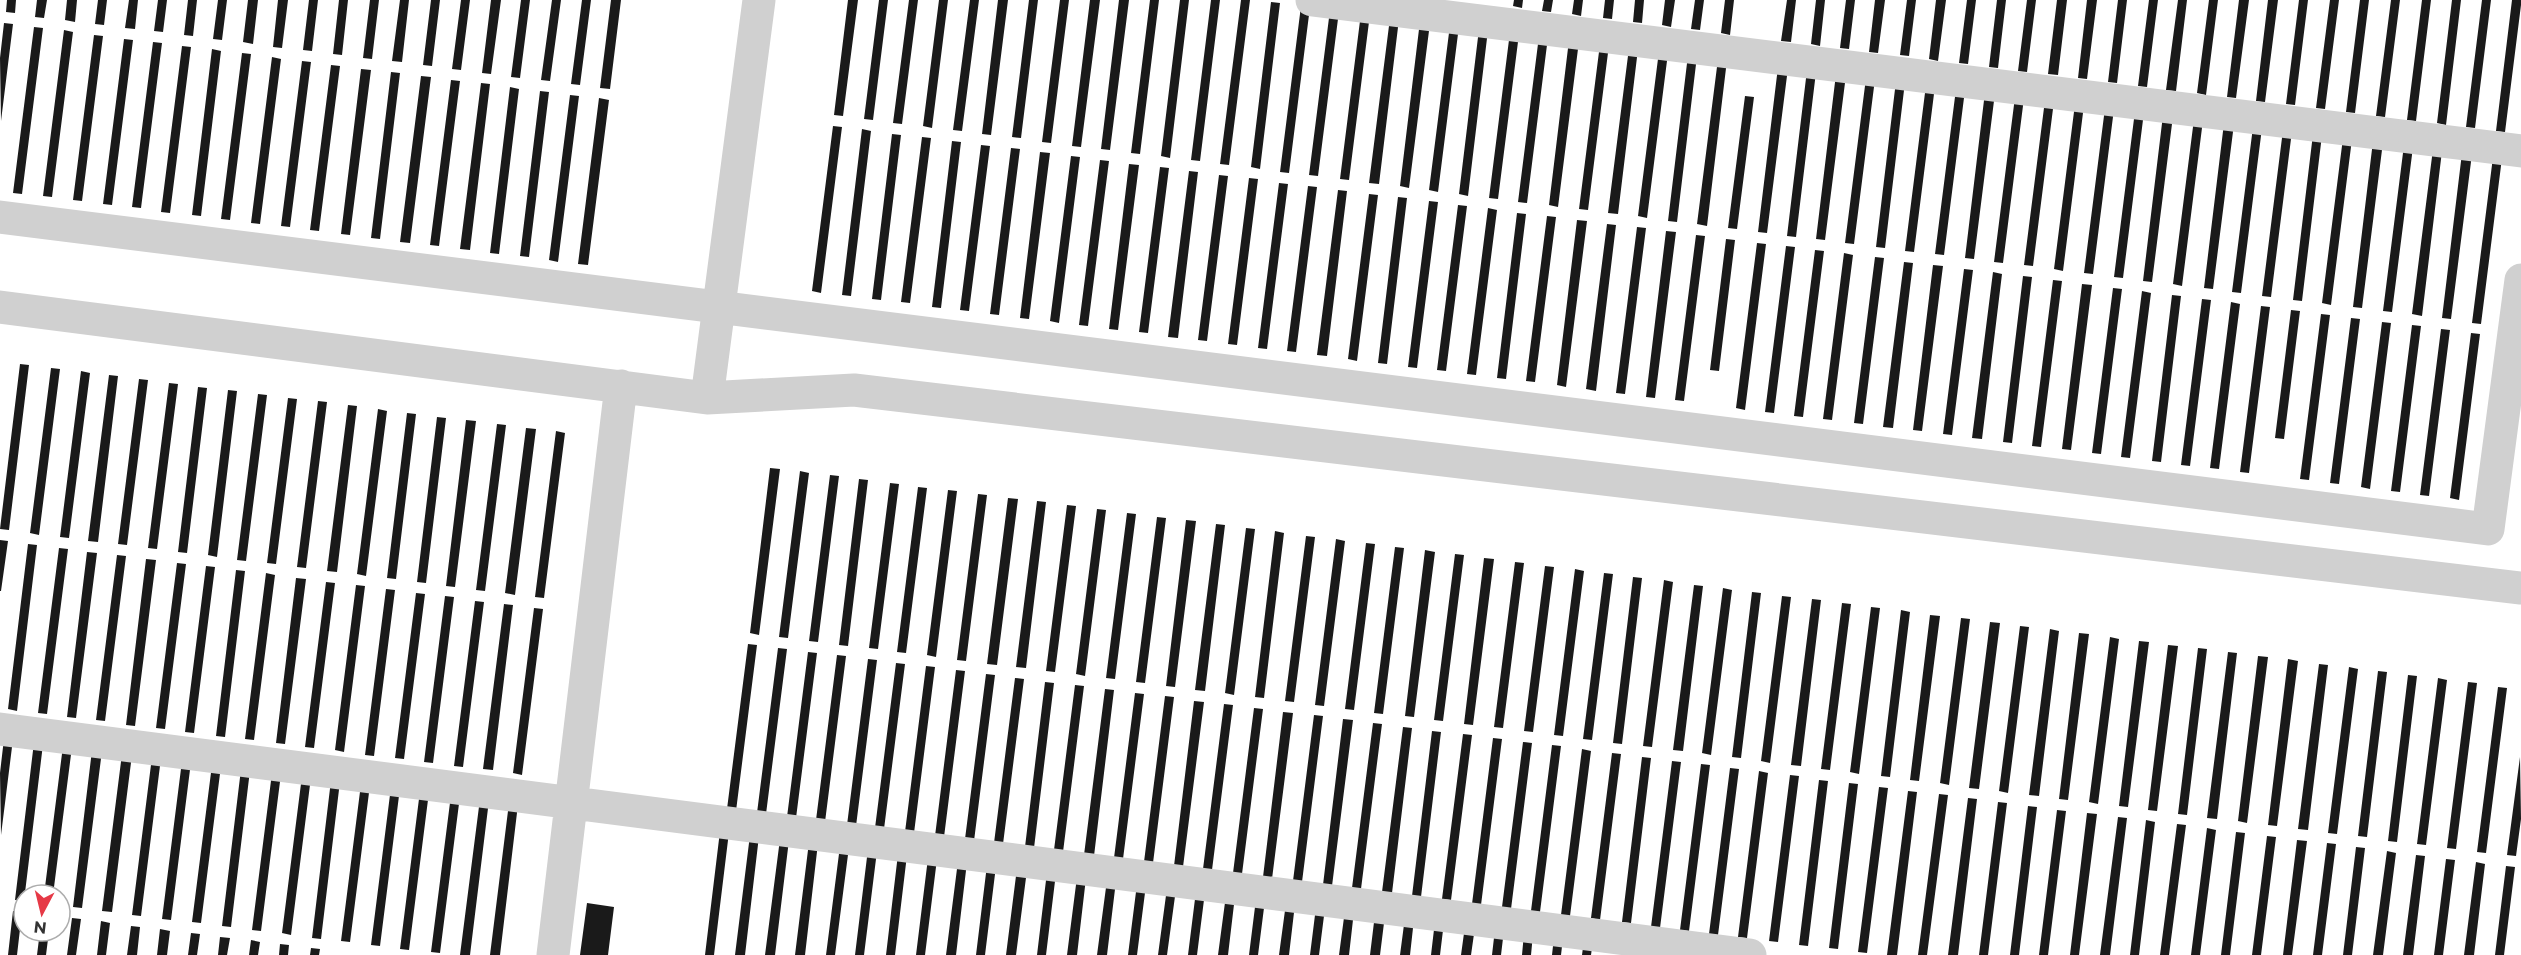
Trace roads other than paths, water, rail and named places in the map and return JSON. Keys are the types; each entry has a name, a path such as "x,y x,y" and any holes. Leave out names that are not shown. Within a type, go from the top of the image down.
{"lane":[{"path":"707,398 759,0"},
{"path":"1312,0 2521,151"},
{"path":"0,217 2488,529 2521,280"},
{"path":"0,307 707,398 854,390 2521,588"},
{"path":"553,955 621,387"},
{"path":"0,729 1750,955"}]}
